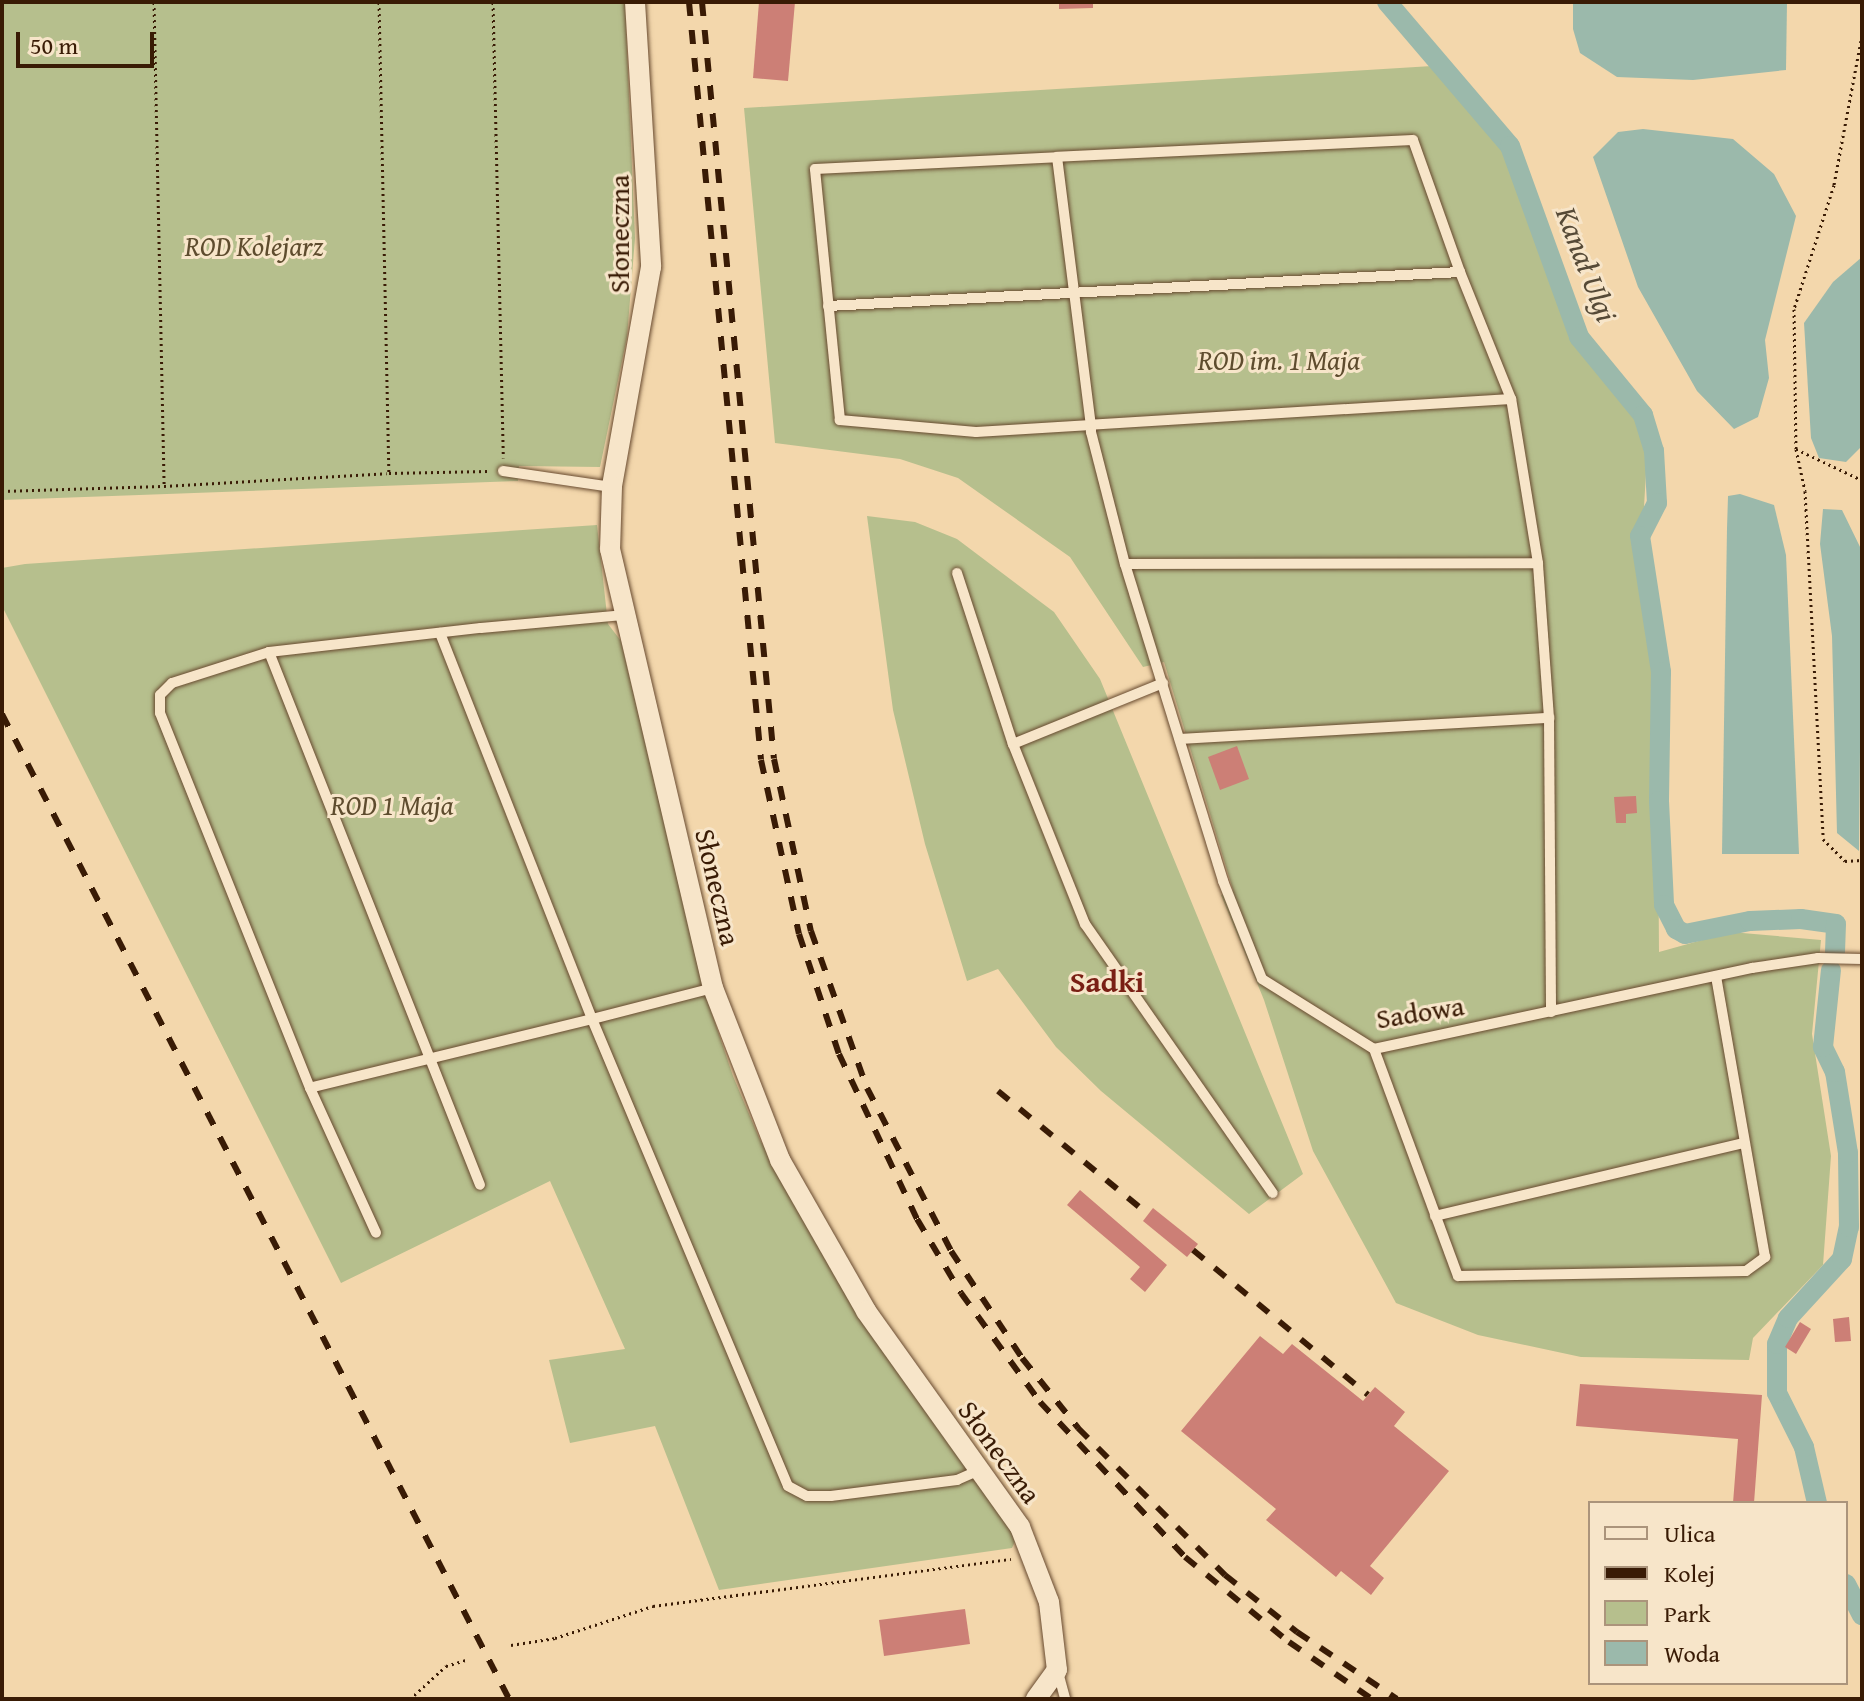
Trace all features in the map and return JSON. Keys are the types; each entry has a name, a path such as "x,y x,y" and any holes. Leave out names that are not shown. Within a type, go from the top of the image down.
{"street":[{"name":"Słoneczna","path":"635,2 651,267 612,487 610,549 713,988 780,1160 866,1311 1020,1527 1049,1602 1057,1670"},
{"path":"1036,1699 1057,1670"}],"lane":[{"path":"1511,399 976,432 840,420 815,169 1413,140 1460,272 1511,399 1538,563 1549,718 1551,1012"},
{"name":"Sadowa","path":"1057,157 1091,425 1125,564 1223,881 1262,979 1374,1049 1716,976 1818,958 1862,959"},
{"path":"828,306 1460,272"},
{"path":"503,471 612,487"},
{"path":"1125,564 1538,563"},
{"path":"957,573 1013,744 1085,924 1273,1193"},
{"path":"376,1233 310,1088 160,713 160,695 172,683 269,652 625,615"},
{"path":"440,633 592,1019 788,1486 807,1496 831,1496 957,1480 979,1470"},
{"path":"269,652 480,1185"},
{"path":"1013,744 1163,683"},
{"path":"1180,739 1549,718"},
{"path":"1374,1049 1458,1276 1746,1271 1765,1257 1716,976"},
{"path":"310,1088 713,988"},
{"path":"1435,1216 1745,1143"},
{"path":"1057,1670 1065,1699"}],"path":[{"path":"154,2 164,486"},
{"path":"379,2 389,473"},
{"path":"2,491 164,486 389,473 503,471 493,2"},
{"path":"1862,35 1834,185 1794,309 1796,449 1805,491 1823,839 1845,861 1862,860"},
{"path":"1796,449 1862,480"},
{"path":"511,1645 555,1638 653,1606 1031,1557"},
{"path":"410,1699 446,1666 466,1660"}],"green space":[{"name":"ROD Kolejarz","path":"2,2 625,2 635,238 627,337 600,467 519,466 518,481 2,500"},
{"name":"ROD im. 1 Maja","path":"1432,66 1510,154 1575,342 1637,410 1648,439 1641,558 1657,673 1659,952 1731,932 1821,940 1812,1034 1831,1156 1823,1265 1753,1338 1749,1360 1581,1357 1478,1335 1396,1303 1313,1151 1264,1000 1221,895 1233,890 1164,662 1143,667 1070,557 958,478 900,459 775,443 744,108"},
{"path":"867,516 915,522 957,539 1054,612 1100,679 1303,1174 1249,1214 1101,1091 1056,1047 998,969 967,981 925,844 893,710"},
{"name":"ROD 1 Maja","path":"597,525 608,624 621,641 704,990 733,1076 760,1140 869,1328 1018,1535 1012,1548 719,1590 655,1426 570,1443 549,1360 625,1349 550,1181 341,1283 2,606 2,568 25,564"}],"water":[{"path":"1573,2 1787,2 1786,70 1693,80 1617,77 1580,53 1573,29"},
{"path":"1643,129 1733,139 1774,174 1796,216 1765,340 1769,378 1758,417 1734,429 1697,391 1638,287 1593,157 1618,132"},
{"path":"1862,257 1862,446 1846,462 1819,458 1811,438 1804,323 1833,282"},
{"path":"1740,494 1774,505 1786,555 1799,854 1722,854 1728,496"},
{"path":"1823,509 1842,510 1862,551 1859,851 1837,833 1832,636 1820,544"}],"building":[{"path":"759,2 795,2 788,81 753,78"},
{"path":"1059,2 1093,2 1093,8 1059,9"},
{"path":"1237,746 1249,779 1220,790 1208,757"},
{"path":"1636,796 1637,813 1626,814 1626,823 1616,823 1614,797"},
{"path":"1080,1190 1167,1265 1145,1292 1130,1279 1140,1267 1067,1205"},
{"path":"1153,1208 1198,1244 1187,1257 1143,1221"},
{"path":"1849,1317 1851,1341 1835,1342 1833,1319"},
{"path":"1800,1322 1811,1329 1796,1354 1785,1347"},
{"path":"1260,1336 1283,1354 1292,1344 1363,1401 1375,1387 1405,1412 1394,1426 1449,1471 1370,1566 1384,1578 1371,1595 1341,1571 1336,1577 1266,1520 1276,1509 1181,1431"},
{"path":"1580,1384 1762,1395 1754,1501 1733,1501 1738,1439 1576,1426"},
{"path":"965,1609 970,1644 884,1656 879,1620"}],"waterway":[{"name":"Kanał Ulgi","path":"1387,2 1510,146 1579,337 1643,415 1654,451 1657,503 1640,536 1661,672 1659,801 1664,905 1676,929 1685,934 1750,921 1801,919 1836,924 1835,952"},
{"path":"1817,1501 1804,1447 1777,1393 1777,1344 1788,1318 1842,1259 1849,1227 1848,1153 1835,1072 1823,1047 1831,970"},
{"path":"1848,1588 1862,1615"}],"railway":[{"path":"689,2 761,760 799,934 839,1054 917,1219 961,1293 1040,1402 1185,1557 1289,1642 1372,1699"},
{"path":"702,2 774,759 811,931 867,1088 951,1251 1022,1358 1078,1428 1225,1575 1297,1632 1397,1699"},
{"path":"2,714 509,1699"},
{"path":"998,1091 1148,1214"},
{"path":"1193,1250 1368,1395"}],"district":[{"name":"Sadki","path":"1107,981"}]}
